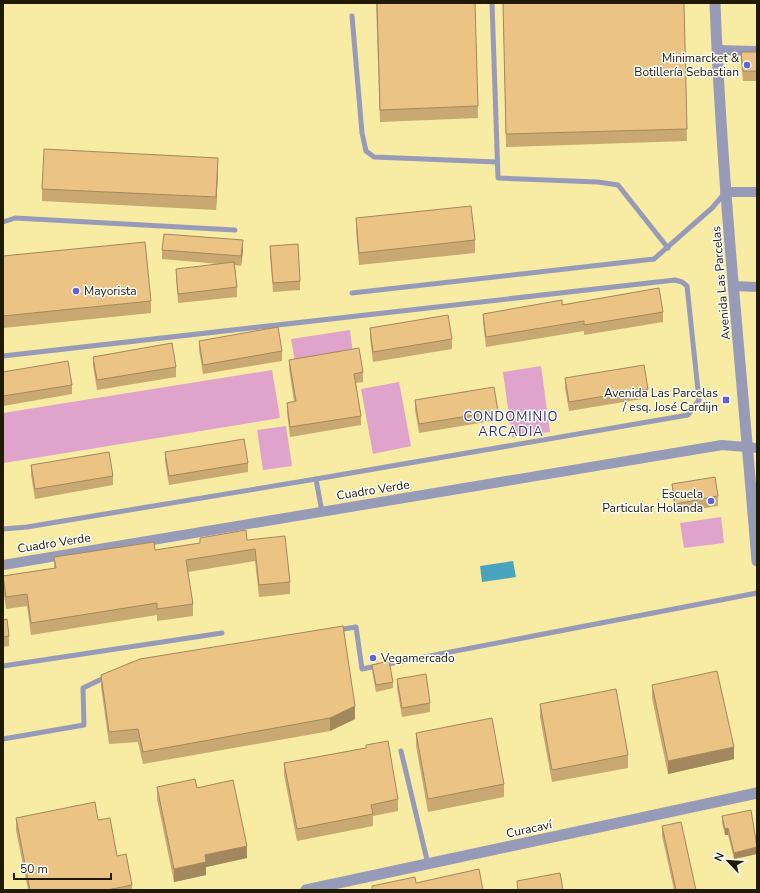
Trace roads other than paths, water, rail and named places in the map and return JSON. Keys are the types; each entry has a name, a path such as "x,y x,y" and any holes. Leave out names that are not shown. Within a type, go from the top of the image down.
{"street":[{"name":"Avenida Las Parcelas","path":"715,3 725,192 734,286 753,449 757,554"},
{"path":"717,50 757,51"},
{"path":"725,192 757,192"},
{"path":"734,286 757,287"},
{"name":"Cuadro Verde","path":"3,565 722,445 753,449"},
{"name":"Curacaví","path":"306,890 757,793"}],"lane":[{"path":"492,3 498,178 598,182 618,185 668,248"},
{"path":"352,16 362,133 366,151 374,157 497,162"},
{"path":"352,293 654,259 712,208 725,192"},
{"path":"3,222 15,218 235,230"},
{"path":"3,356 675,280 682,282 687,286 699,400 688,415 316,479 43,524 3,529"},
{"path":"316,479 322,512"},
{"path":"333,631 356,627 362,669 757,593"},
{"path":"3,666 222,633"},
{"path":"3,739 84,725 83,688 114,673"},
{"path":"401,751 428,864"}],"water":[{"path":"513,561 516,577 482,582 480,566"}],"place":[{"name":"Minimarcket & Botillería Sebastian","path":"747,65"},
{"name":"Mayorista","path":"76,291"},
{"name":"Avenida Las Parcelas / esq. José Cardijn","path":"726,400"},
{"name":"Escuela Particular Holanda","path":"711,501"},
{"name":"Vegamercado","path":"373,658"}],"district":[{"name":"CONDOMINIO ARCADIA","path":"511,424"}]}
